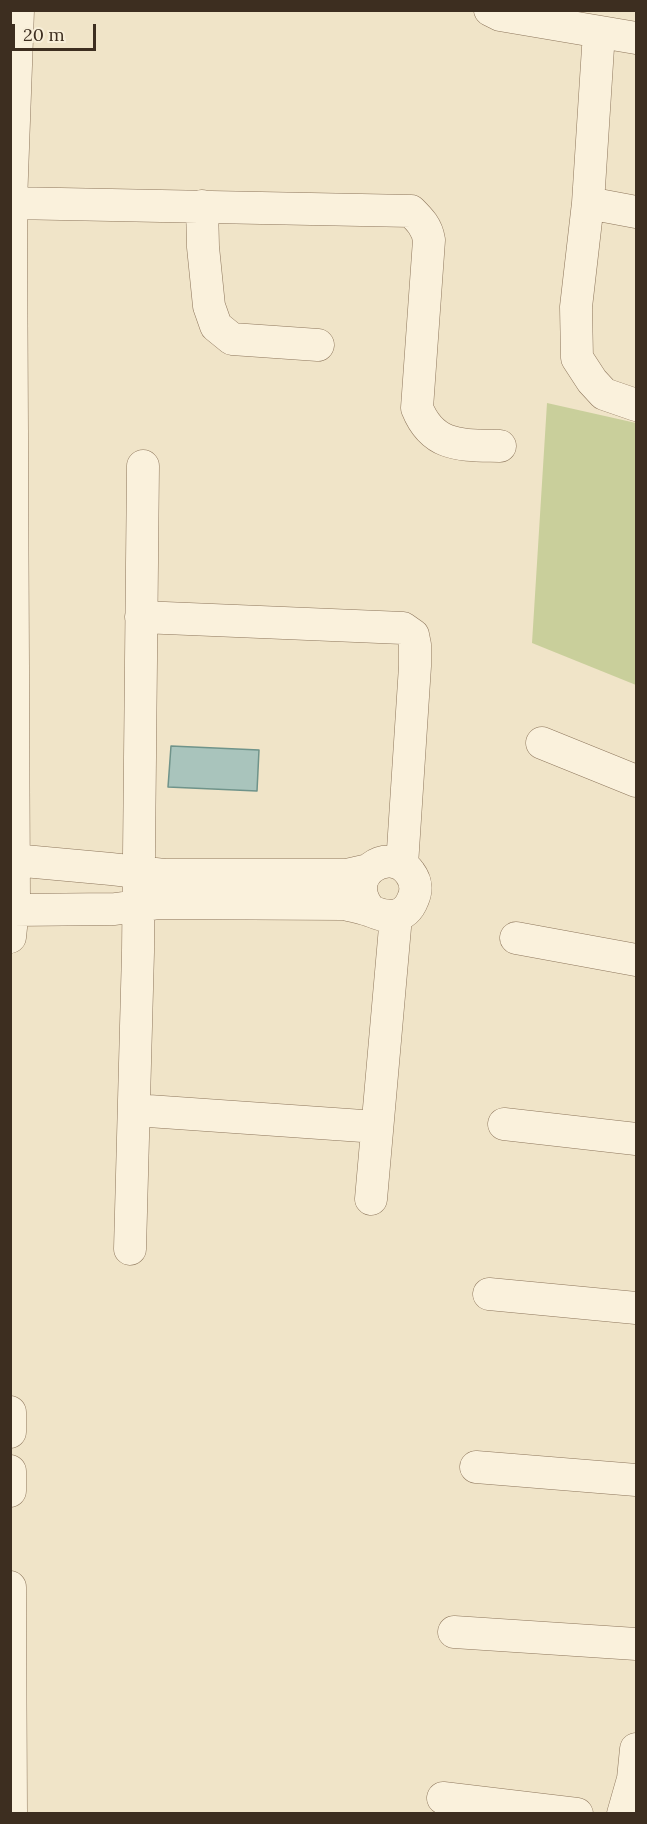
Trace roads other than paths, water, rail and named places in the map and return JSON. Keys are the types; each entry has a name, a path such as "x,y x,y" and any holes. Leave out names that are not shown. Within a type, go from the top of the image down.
{"street":[{"path":"13,860 164,875 346,875 368,870 384,862 393,862 409,871 416,888 411,905 404,912 383,913 344,904 160,903 12,923 11,203 18,10"},
{"path":"490,10 500,15 636,38"},
{"path":"599,32 588,203 576,307 577,358 592,381 604,394 636,405"},
{"path":"11,203 411,211 421,221 429,240 417,408 423,423 436,436 462,445 500,446"},
{"path":"588,203 636,212"},
{"path":"202,206 202,247 206,282 209,306 216,326 232,339 318,345"},
{"path":"130,1249 139,872 143,466"},
{"path":"141,617 403,628 412,635 415,645 415,666 402,865"},
{"path":"542,743 636,781"},
{"path":"368,870 361,886 364,904 383,913"},
{"path":"371,1199 377,1127 383,913"},
{"path":"516,938 636,960"},
{"path":"134,1110 377,1127"},
{"path":"504,1124 636,1139"},
{"path":"489,1294 636,1308"},
{"path":"10,1412 10,1432"},
{"path":"476,1467 636,1480"},
{"path":"10,1471 10,1491"},
{"path":"10,1587 11,1814"},
{"path":"454,1632 636,1644"},
{"path":"623,1814 635,1769"},
{"path":"443,1798 577,1814"}],"water":[{"path":"171,746 259,750 257,791 168,787"}]}
